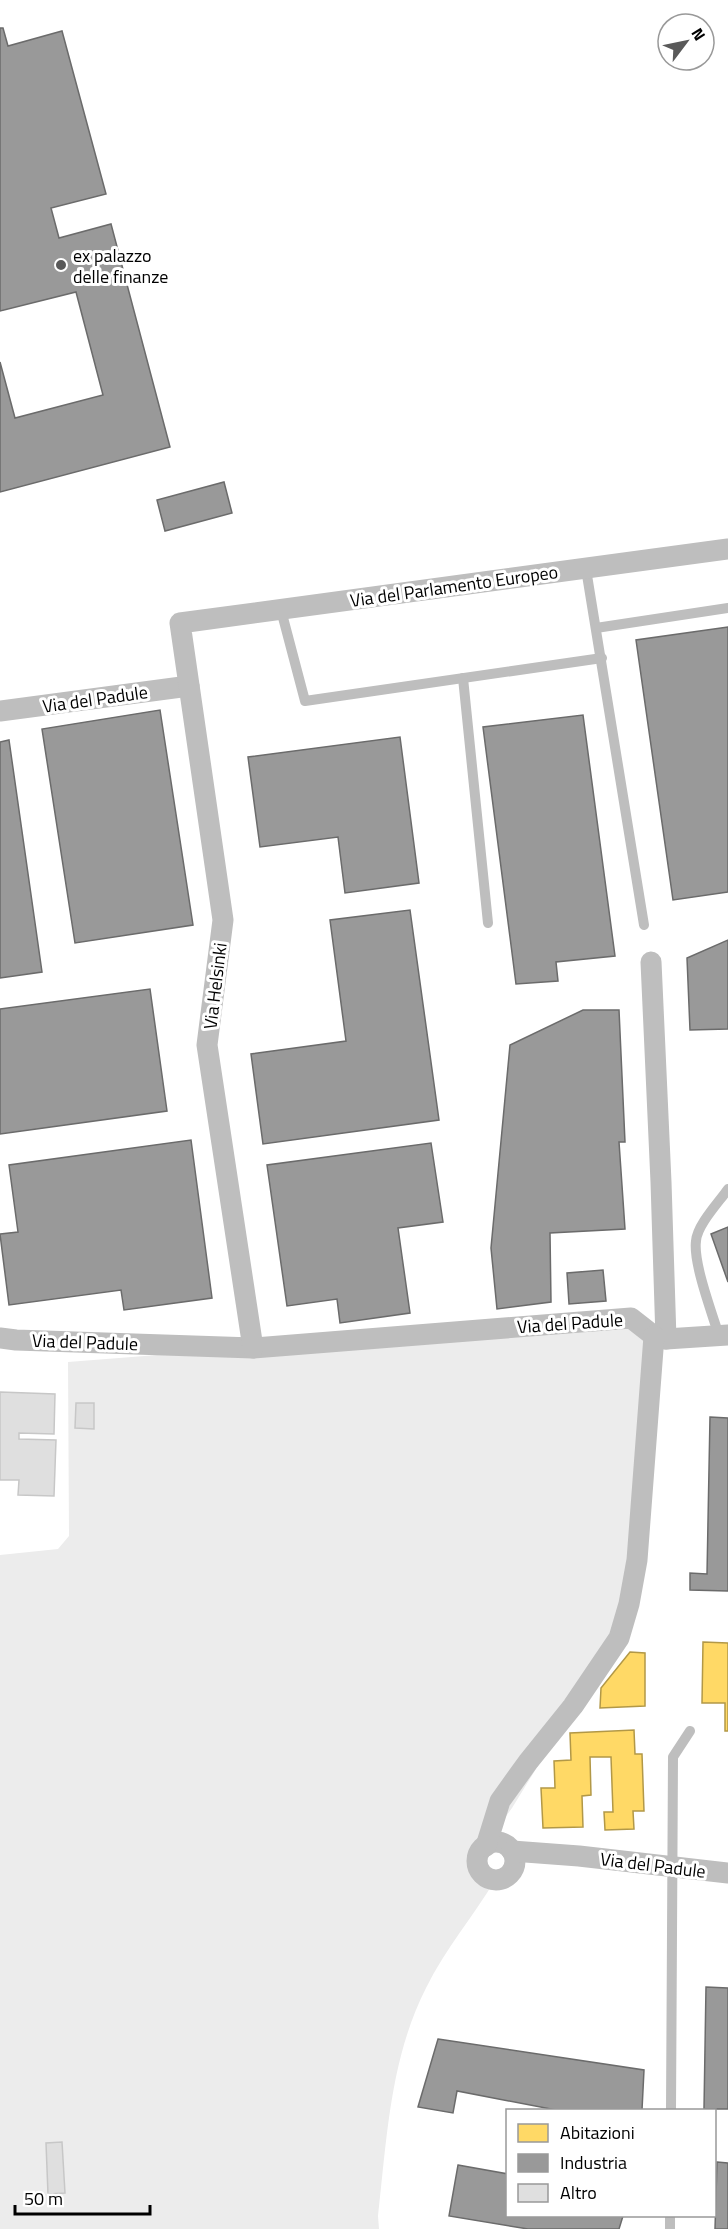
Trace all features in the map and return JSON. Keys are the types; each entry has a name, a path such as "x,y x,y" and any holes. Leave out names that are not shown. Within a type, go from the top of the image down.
{"street":[{"name":"Via del Parlamento Europeo","path":"180,623 728,549"},
{"name":"Via Helsinki","path":"180,623 223,920 207,1045 253,1348"},
{"name":"Via del Padule","path":"0,711 189,686"},
{"path":"651,962 661,1182 660,1338 724,1336"},
{"name":"Via del Padule","path":"0,1338 253,1348 632,1318 660,1338 637,1560 629,1604 618,1638 573,1707 528,1762 500,1801 486,1846 478,1857 478,1867 482,1874 495,1880 505,1878 512,1861 508,1847 497,1842 486,1846"},
{"name":"Via del Padule","path":"512,1861 579,1856 728,1874"}],"lane":[{"path":"586,569 644,925"},
{"path":"596,628 728,608"},
{"path":"280,610 305,701 602,658"},
{"path":"463,678 488,923"},
{"path":"724,1336 699,1270 696,1240 706,1218 728,1189"},
{"path":"671,2109 673,1757 690,1731"}],"shaded area":[{"path":"631,1318 654,1336 629,1604 539,1764 512,1808 479,1854 478,1863 481,1871 486,1877 495,1880 442,1960 414,2015 397,2071 392,2099 378,2216 379,2229 0,2229 0,1555 58,1549 69,1536 68,1362"}],"building: Abitazioni":[{"path":"703,1642 728,1643 728,1731 725,1731 725,1703 702,1703"},
{"path":"630,1652 645,1653 645,1706 600,1708 601,1688"},
{"path":"634,1730 635,1754 642,1754 644,1811 633,1811 634,1829 605,1830 604,1812 613,1812 611,1757 590,1757 591,1795 582,1796 583,1827 543,1828 541,1788 555,1788 554,1761 571,1760 570,1733"}],"building: Industria":[{"name":"ex palazzo delle finanze","path":"0,28 3,28 8,46 62,31 106,194 51,208 59,238 111,224 170,447 0,492 0,362 15,418 103,395 76,292 0,311"},
{"path":"224,482 232,513 165,531 157,500"},
{"path":"728,627 728,892 673,900 636,640"},
{"path":"160,710 193,925 75,943 42,729"},
{"path":"583,715 615,956 556,962 558,981 516,984 483,727"},
{"path":"400,737 419,883 345,893 338,837 260,847 248,757"},
{"path":"9,740 42,972 0,978 0,742"},
{"path":"410,910 439,1120 263,1144 251,1054 346,1041 330,920"},
{"path":"728,940 728,1029 690,1030 687,958"},
{"path":"150,989 167,1111 0,1134 0,1009"},
{"path":"583,1010 619,1010 625,1142 619,1142 625,1229 550,1233 551,1302 497,1309 491,1248 510,1045"},
{"path":"191,1140 212,1298 124,1310 121,1290 9,1305 0,1234 18,1232 9,1165"},
{"path":"431,1143 443,1222 398,1228 410,1313 340,1323 337,1299 287,1306 267,1165"},
{"path":"728,1227 728,1282 711,1234"},
{"path":"603,1270 606,1301 569,1304 567,1273"},
{"path":"710,1417 728,1418 728,1591 690,1590 690,1573 707,1574"},
{"path":"706,1987 728,1988 728,2109 704,2109"},
{"path":"438,2039 644,2070 642,2109 551,2109 457,2091 453,2113 418,2107"},
{"path":"717,2162 728,2163 728,2229 715,2229"},
{"path":"458,2165 506,2174 506,2217 623,2217 619,2229 528,2229 449,2216"}],"building: Altro":[{"path":"0,1392 55,1394 54,1434 19,1433 19,1439 56,1440 54,1496 18,1495 19,1480 0,1480"},
{"path":"76,1403 94,1403 94,1429 75,1428"},
{"path":"62,2142 65,2193 48,2194 46,2143"}],"place":[{"name":"ex palazzo delle finanze","path":"61,265"}]}
